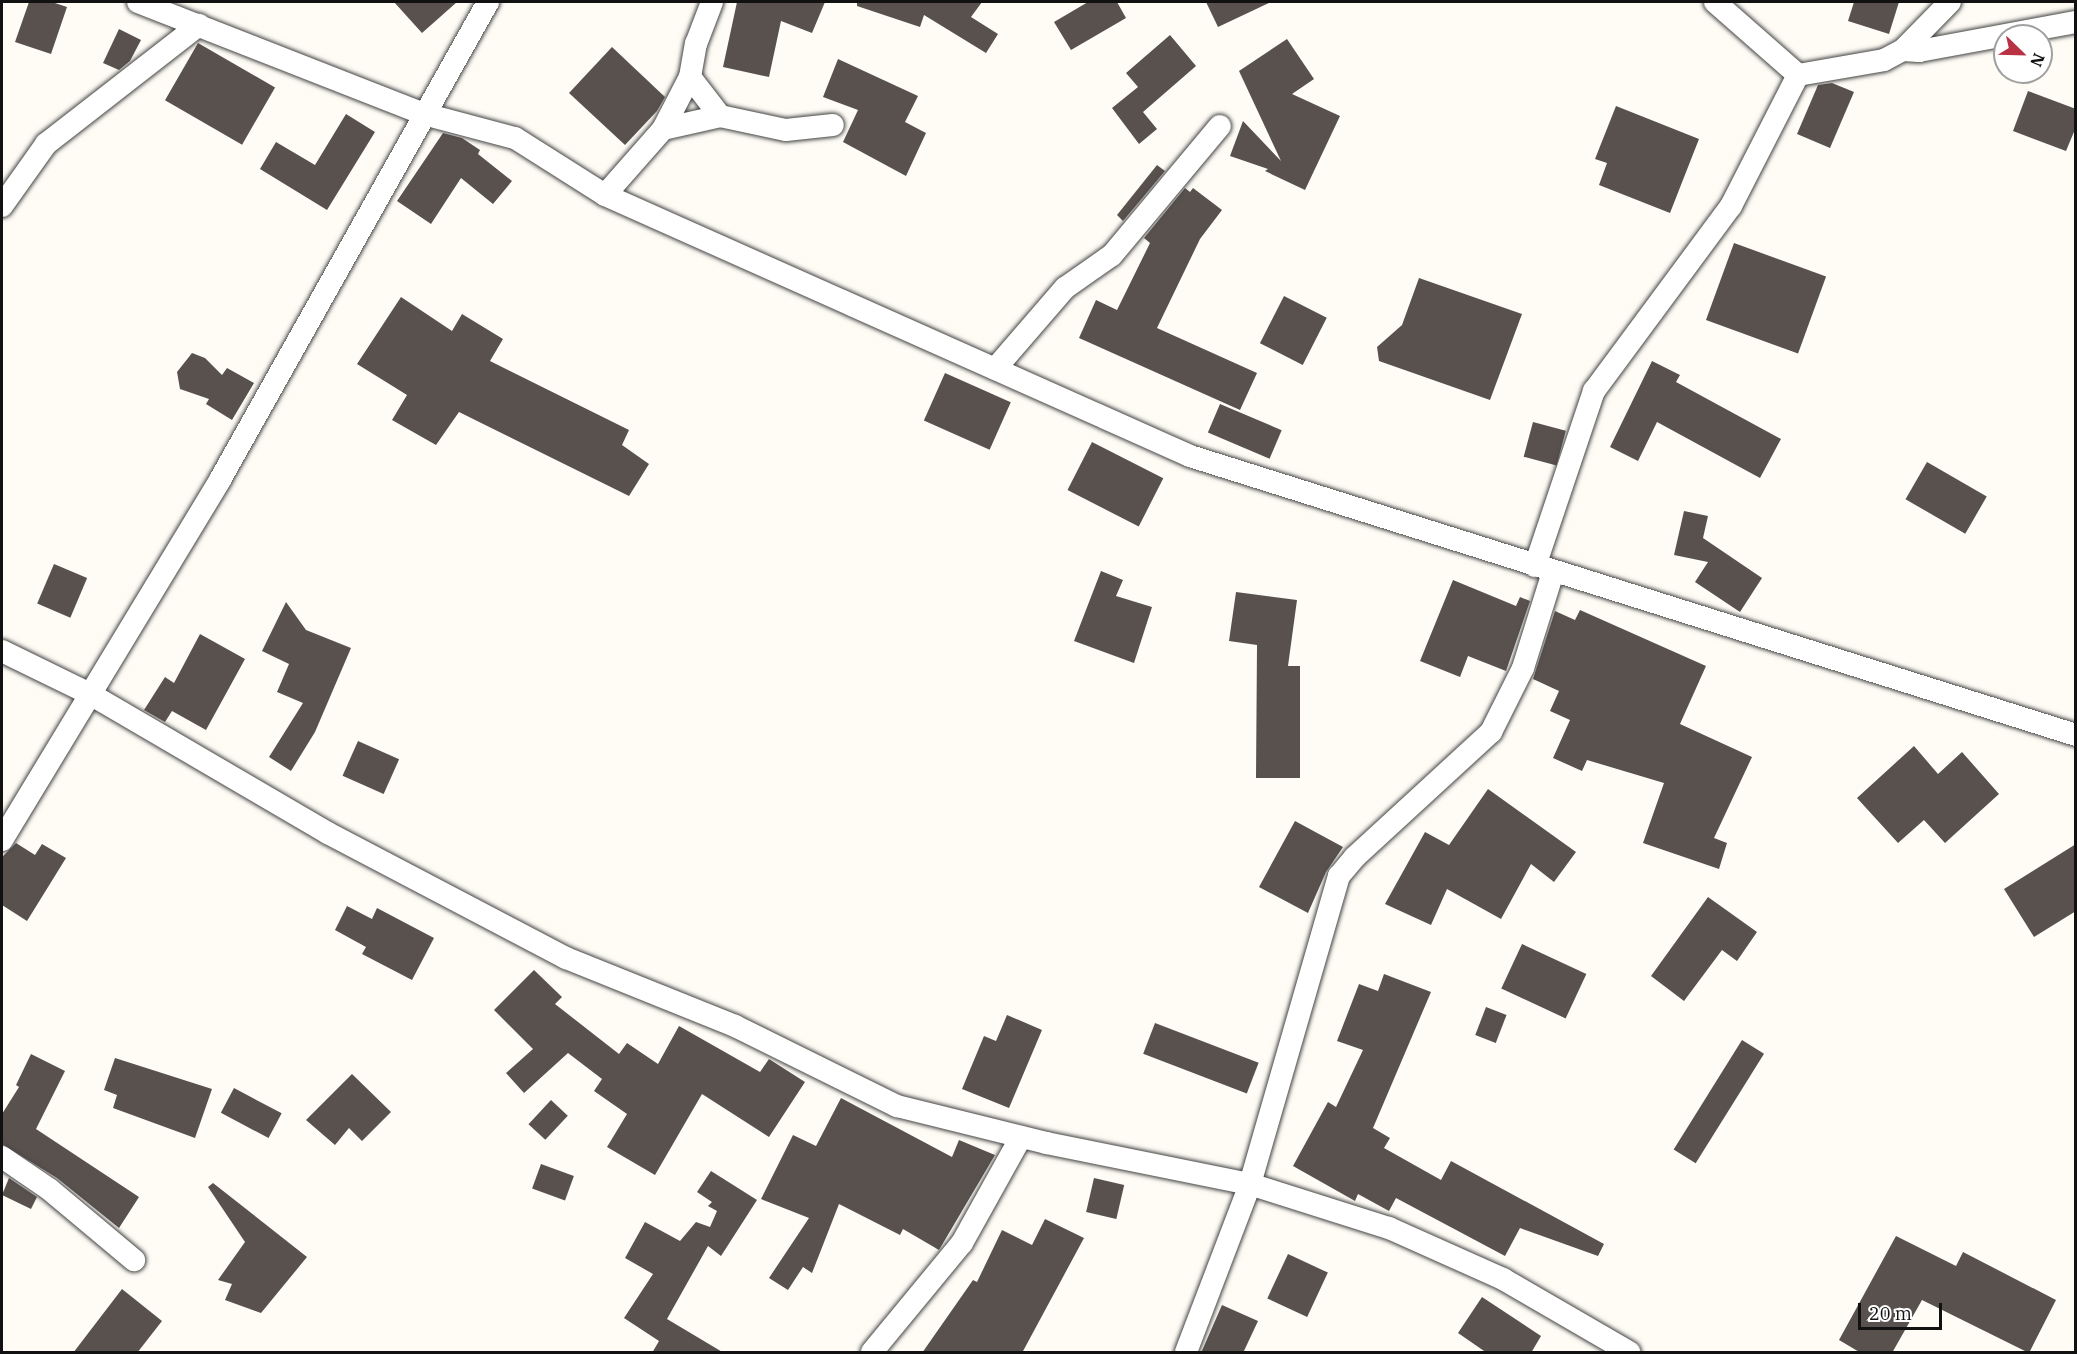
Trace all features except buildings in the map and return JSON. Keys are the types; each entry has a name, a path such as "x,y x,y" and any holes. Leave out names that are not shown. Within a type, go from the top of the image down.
{"street":[{"path":"138,2 424,114 515,138 605,195 1190,456 2076,735"},
{"path":"2,840 221,478 488,2"},
{"path":"605,195 663,129 690,77 696,44 712,2"},
{"path":"1715,2 1798,75"},
{"path":"1798,75 1884,60 1903,50 1950,2"},
{"path":"1903,50 1918,51 2076,22"},
{"path":"2,206 46,144 200,25"},
{"path":"1186,1353 1250,1184 1339,876 1354,856 1491,732 1523,668 1544,569 1594,391 1731,206 1798,75"},
{"path":"690,77 720,116"},
{"path":"663,129 720,116 786,130 833,125"},
{"path":"995,369 1065,288 1112,255 1220,126"},
{"path":"2,651 90,694 328,833 566,958 735,1026 897,1106 1021,1137 1250,1184 1389,1228 1503,1279 1629,1353"},
{"path":"872,1353 962,1243 1021,1137"},
{"path":"2,1157 49,1189 135,1260"}]}
